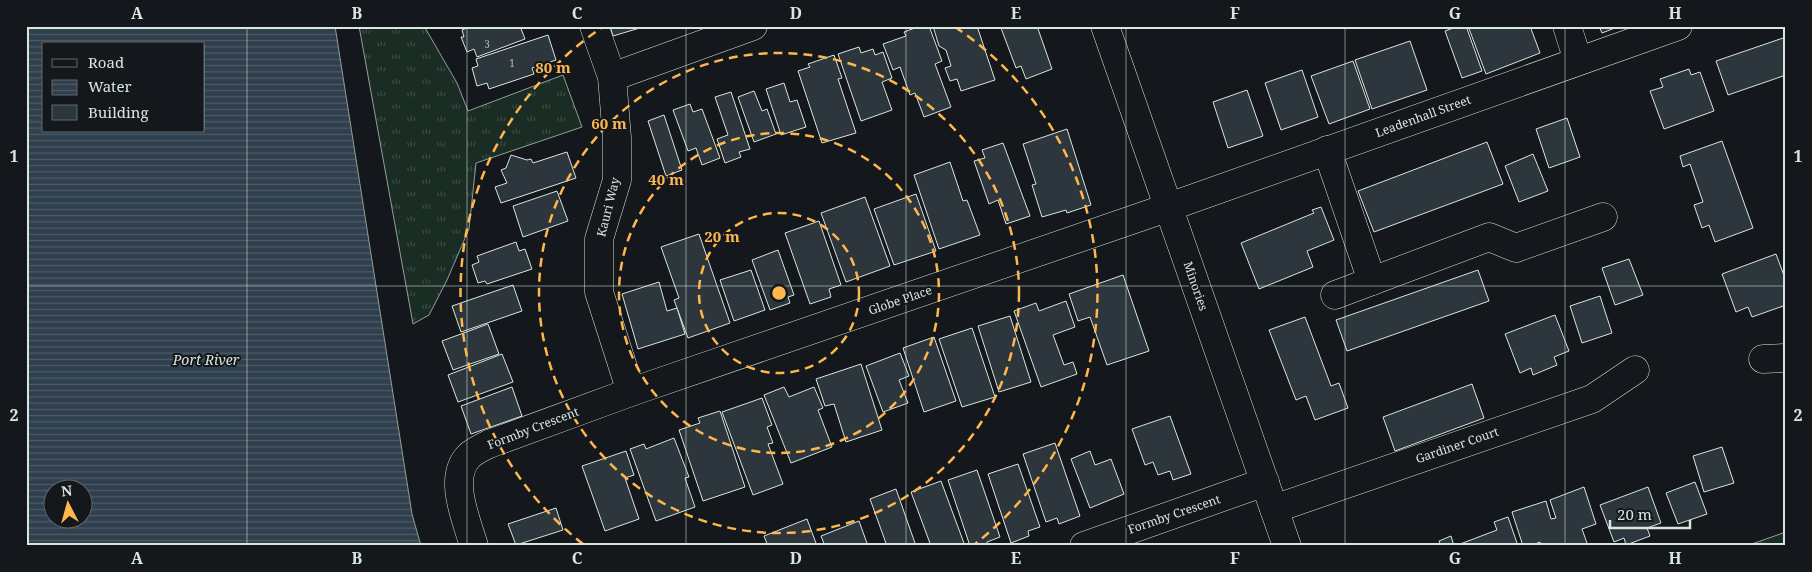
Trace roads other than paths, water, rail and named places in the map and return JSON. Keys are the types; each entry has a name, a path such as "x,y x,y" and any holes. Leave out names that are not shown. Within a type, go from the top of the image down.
{"street":[{"name":"Kauri Way","path":"594,26 612,77 617,138 617,180 599,239 599,292 631,392"},
{"path":"612,77 752,26"},
{"name":"Minories","path":"1105,26 1287,546"},
{"path":"1567,26 1578,61"},
{"name":"Leadenhall Street","path":"1168,207 1678,26"},
{"path":"1328,150 1372,281"},
{"name":"Globe Place","path":"631,392 1168,207"},
{"path":"1335,296 1489,237 1516,248 1603,217"},
{"name":"Gardiner Court","path":"1274,508 1592,399 1635,370"},
{"name":"Formby Crescent","path":"474,546 459,494 459,473 468,456 489,444 631,392"},
{"name":"Formby Crescent","path":"1084,546 1265,482"}],"water":[{"name":"Port River","path":"26,26 335,26 412,514 421,546 26,546"}]}
